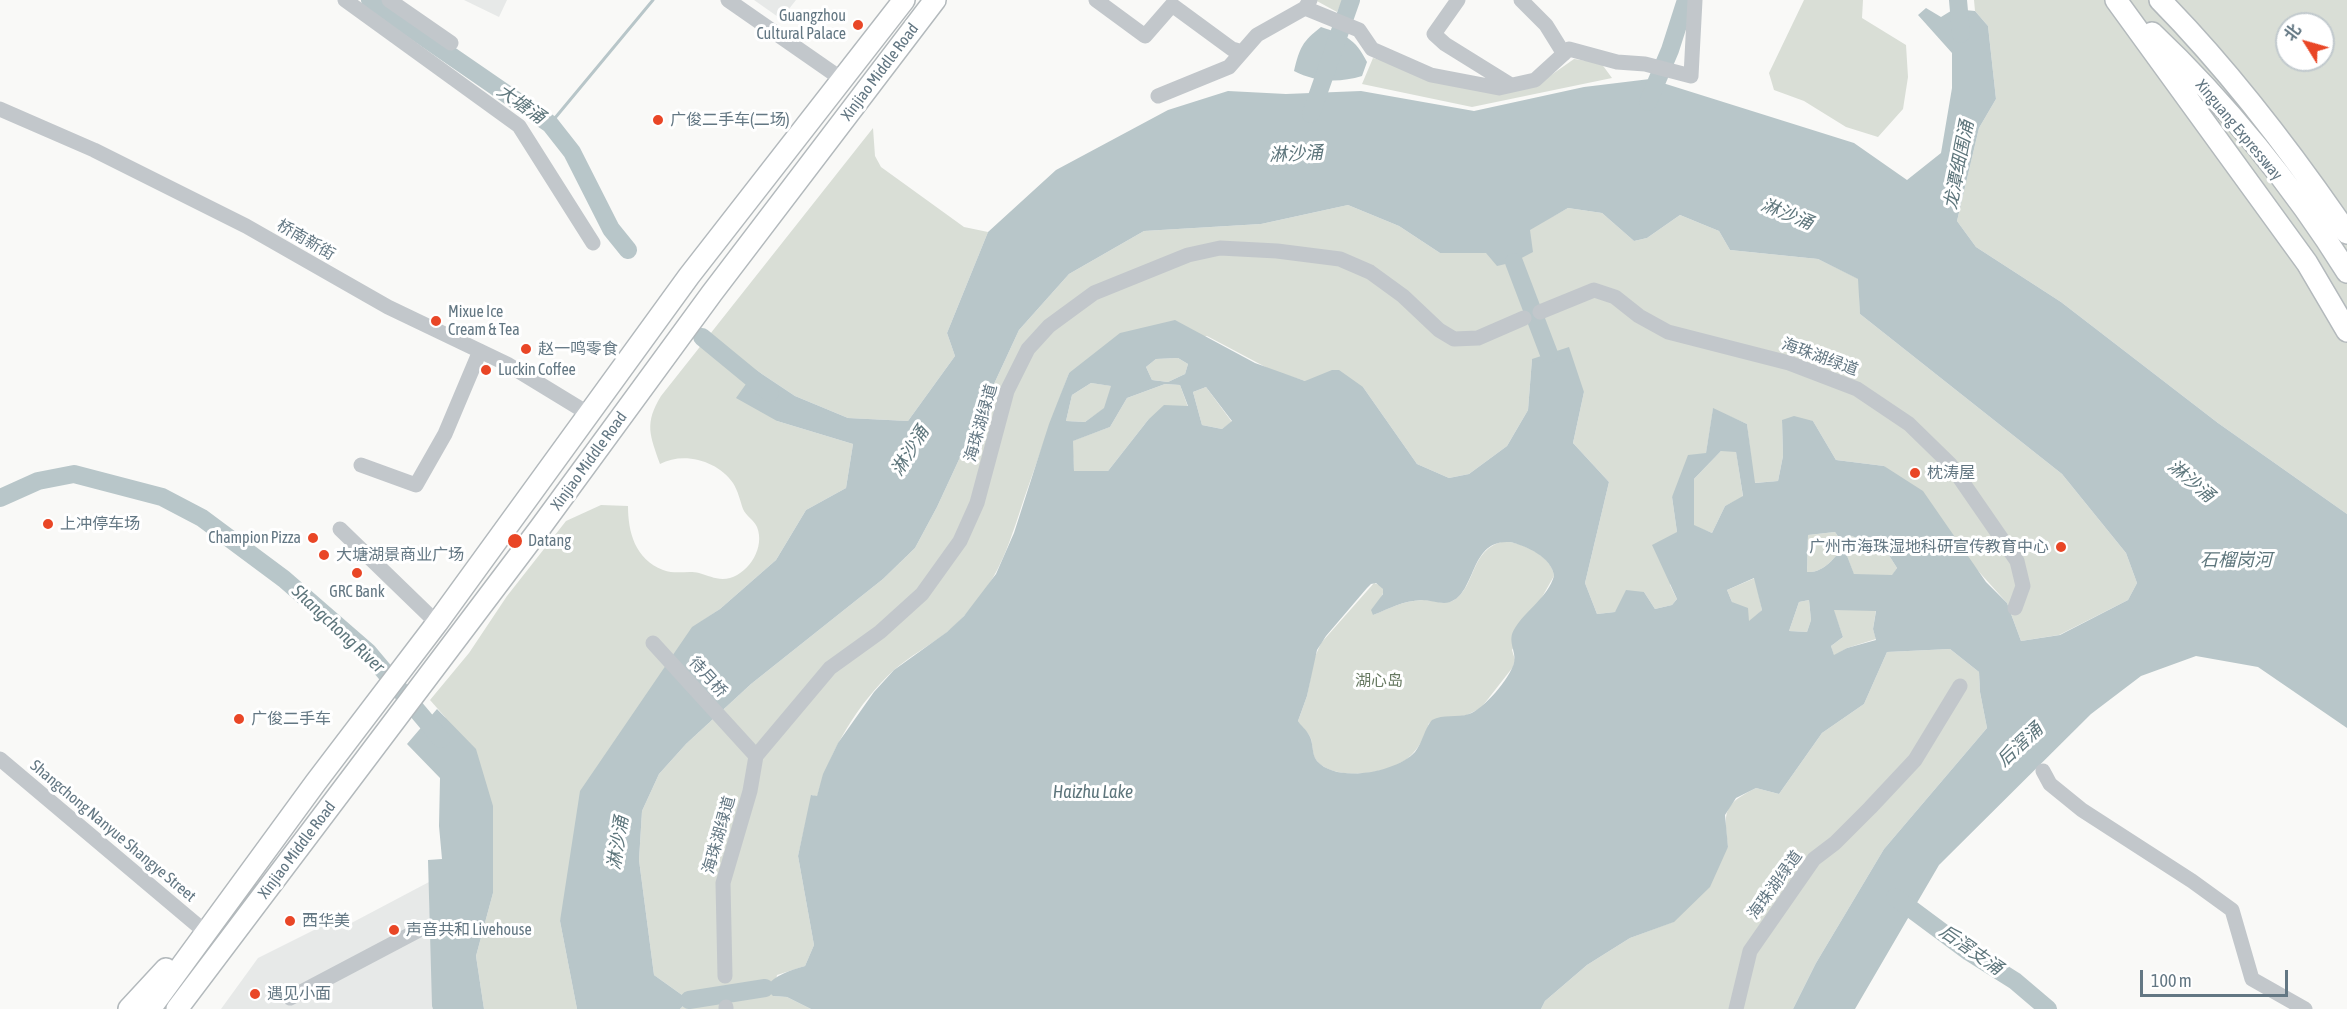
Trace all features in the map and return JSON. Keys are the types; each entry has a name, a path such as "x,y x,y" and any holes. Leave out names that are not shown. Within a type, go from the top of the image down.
{"highway":[{"name":"Xinjiao Middle Road","path":"150,1009 374,704 437,623 689,276 904,0"},
{"name":"Xinjiao Middle Road","path":"177,1009 540,528 712,293 935,0"},
{"name":"Xinguang Expressway","path":"2117,0 2170,50 2246,136 2310,217 2347,272"},
{"path":"2117,0 2307,263 2347,331"},
{"name":"Xinguang Expressway","path":"2160,0 2215,59 2284,144 2347,233"},
{"path":"2246,136 2347,304"},
{"path":"129,1009 224,909"},
{"path":"186,1009 226,944"},
{"path":"192,1009 226,944"}],"street":[{"path":"345,0 519,126 593,243"},
{"path":"389,0 451,43"},
{"path":"728,0 843,80"},
{"path":"1096,0 1145,36 1172,5 1232,49 1242,52"},
{"path":"1458,0 1434,34 1445,44 1511,85"},
{"path":"1521,0 1546,25 1564,54"},
{"path":"1158,96 1229,67 1257,35 1308,4 1359,30 1372,49 1431,75 1499,88 1535,80 1569,50 1617,62 1646,64 1691,76 1695,0"},
{"name":"桥南新街","path":"0,109 94,150 246,226 388,308 480,351 537,381 589,414"},
{"name":"海珠湖绿道","path":"725,976 723,883 750,791 756,756 831,668 880,632 922,594 960,541 977,503 1007,391 1028,349 1049,326 1094,293 1188,255 1220,248 1277,251 1340,259 1370,272 1403,296 1439,330 1454,339 1478,338 1524,318"},
{"name":"海珠湖绿道","path":"1540,312 1594,290 1616,297 1639,316 1668,332 1789,363 1857,389 1909,424 1950,464 2017,561 2023,586 2014,608"},
{"path":"361,465 416,485 444,434 480,351"},
{"path":"340,529 437,623"},
{"name":"待月桥","path":"653,643 756,756"},
{"name":"海珠湖绿道","path":"1736,1009 1750,951 1814,860 1835,843 1915,760 1960,686"},
{"name":"Shangchong Nanyue Shangye Street","path":"0,759 203,930"},
{"path":"2043,771 2050,784 2082,810 2192,881 2232,910 2253,978 2305,1009"},
{"path":"290,998 417,931"}],"shaded area":[{"path":"464,0 507,0 499,17"},
{"path":"754,0 796,0 781,19"},
{"path":"429,882 433,1009 221,1009 258,958 334,920 340,929"}],"green space":[{"path":"1315,0 1343,0 1337,12"},
{"path":"1804,0 1863,0 1862,18 1906,45 1908,77 1903,109 1878,137 1846,127 1804,101 1774,90 1769,73"},
{"path":"1974,0 2347,0 2347,514 2218,423 2061,302 1976,247 1957,221 1979,128 1996,99 1988,26 1975,11"},
{"path":"1373,58 1502,92 1544,80 1574,59 1601,63 1612,78 1472,107 1362,84"},
{"path":"873,128 875,156 881,167 964,227 988,232 947,333 955,356 908,421 848,418 795,396 756,370 777,421 853,444 846,488 806,510 776,560 720,609 692,628 560,921 577,1009 484,1009 476,956 493,893 492,867 445,717 430,700 469,653 507,596 566,521 601,505 628,506 635,544 646,559 663,570 695,572 726,579 744,570 754,558 759,543 757,527 743,509 733,483 719,469 700,460 679,458 660,464 651,437 652,414 661,396"},
{"path":"1348,205 1399,226 1440,253 1486,253 1568,208 1602,213 1634,241 1647,238 1680,215 1719,231 1730,250 1818,259 1859,279 1860,314 2062,474 2126,553 2137,583 2128,600 2059,635 2021,641 2007,603 1884,466 1836,460 1813,421 1782,420 1783,456 1778,481 1754,483 1747,424 1713,409 1706,454 1672,497 1677,532 1670,585 1677,599 1672,605 1655,609 1644,592 1615,612 1597,614 1585,583 1609,482 1573,443 1584,392 1532,359 1528,410 1507,446 1469,474 1449,478 1417,464 1363,387 1305,381 1271,370 1207,336 1069,373 1008,545 991,582 956,624 894,670 869,697 847,728 829,762 817,797 812,795 798,856 814,945 805,966 777,975 773,996 787,997 811,1009 680,1009 689,1000 654,975 639,860 642,811 659,774 686,744 751,684 883,579 915,548 937,507 1019,330 1069,274 1144,231 1261,224"},
{"path":"1178,358 1188,364 1185,374 1168,382 1152,380 1146,367 1156,359"},
{"path":"1091,383 1112,386 1105,408 1085,422 1066,421 1072,395"},
{"path":"1165,384 1180,385 1188,407 1148,420 1108,471 1074,471 1072,441 1110,427 1127,398"},
{"path":"1206,387 1232,422 1222,429 1202,425 1193,392"},
{"path":"1721,451 1736,451 1743,497 1725,506 1712,533 1694,526 1694,479"},
{"path":"1835,532 1844,545 1833,560 1824,567 1807,572 1808,535"},
{"path":"1849,535 1885,549 1897,568 1892,576 1854,575 1846,553"},
{"name":"湖心岛","path":"1504,541 1535,551 1548,562 1554,576 1512,650 1515,660 1513,667 1481,708 1467,715 1429,723 1415,751 1399,764 1376,772 1362,773 1336,772 1325,768 1317,761 1313,754 1310,736 1298,721 1307,696 1314,659 1321,643 1374,583 1382,586 1384,591 1373,615 1409,602 1426,600 1450,602 1454,600 1467,586 1485,552"},
{"path":"1755,578 1762,610 1749,622 1732,602 1727,590"},
{"path":"1809,600 1811,620 1807,632 1789,631 1799,602"},
{"path":"1833,609 1876,610 1873,629 1876,639 1847,648 1834,656 1831,646 1843,637"},
{"path":"1950,649 1979,672 1980,692 1987,728 1884,849 1816,963 1793,1009 1541,1009 1545,1001 1587,965 1630,938 1673,922 1728,847 1726,817 1731,805 1756,788 1779,794 1822,733 1864,704 1887,652"}],"water":[{"name":"Haizhu Lake","path":"1926,8 1941,17 1954,9 1975,11 1988,26 1996,99 1979,128 1957,221 1976,247 2061,302 2218,423 2347,514 2347,728 2258,667 2196,656 2141,676 2091,714 1939,865 1855,1009 1793,1009 1816,963 1884,849 1987,728 1980,692 1979,672 1950,649 1887,652 1864,704 1822,733 1779,794 1756,788 1736,798 1725,815 1728,847 1710,887 1674,922 1630,938 1587,965 1545,1001 1541,1009 811,1009 787,997 773,996 765,988 769,983 788,971 805,966 814,945 798,856 811,795 817,796 823,774 838,743 874,692 894,670 947,632 964,616 996,574 1014,533 1049,424 1069,373 1120,333 1175,320 1255,363 1305,381 1332,370 1339,370 1363,387 1417,464 1449,478 1469,474 1507,446 1528,410 1532,359 1569,347 1584,392 1573,443 1609,482 1585,583 1597,614 1615,612 1626,590 1644,592 1655,609 1672,605 1677,599 1652,545 1677,532 1672,497 1688,455 1706,453 1713,408 1747,424 1755,483 1778,481 1783,456 1782,420 1794,416 1813,421 1836,460 1884,466 1923,491 1986,582 2007,603 2021,641 2060,635 2128,600 2137,583 2126,553 2062,474 1860,314 1858,279 1818,259 1730,250 1719,231 1680,215 1647,238 1634,241 1602,213 1568,208 1530,230 1533,252 1514,262 1497,266 1486,253 1440,253 1399,226 1348,205 1261,224 1144,231 1069,274 1019,330 937,507 915,548 883,579 751,684 686,744 659,774 642,811 639,860 654,975 689,1000 680,1009 577,1009 560,921 580,791 692,627 720,609 776,560 806,510 846,488 853,444 777,421 736,398 756,370 795,396 848,418 908,421 955,356 947,333 988,232 1056,170 1168,110 1228,91 1286,94 1361,91 1474,111 1584,87 1650,79 1854,143 1907,180 1941,153 1952,88 1952,53 1918,15","holes":["1178,358 1188,364 1185,374 1168,382 1152,380 1146,367 1156,359","1091,383 1111,386 1104,408 1085,422 1066,421 1072,395","1165,384 1180,385 1188,406 1164,405 1148,420 1108,471 1074,471 1073,441 1110,427 1127,398","1206,387 1232,421 1222,429 1202,425 1193,392","1721,451 1736,452 1743,496 1725,506 1712,533 1694,525 1694,479","1835,532 1844,545 1828,564 1813,572 1807,572 1808,535","1849,535 1885,549 1897,568 1892,575 1854,574 1846,553","1510,542 1523,546 1537,553 1549,563 1554,576 1542,597 1512,633 1515,659 1502,685 1475,711 1432,720 1415,752 1395,765 1367,773 1352,774 1326,768 1317,761 1311,738 1298,721 1307,696 1317,650 1326,636 1371,584 1376,583 1383,589 1383,594 1371,610 1373,615 1408,602 1425,600 1450,602 1465,588 1480,557 1497,543","1754,578 1762,610 1749,621 1748,608 1732,602 1727,590","1809,600 1811,620 1807,632 1789,631 1799,602","1834,610 1876,611 1873,629 1876,640 1847,648 1834,655 1831,646 1843,637"]},
{"path":"1321,27 1343,35 1354,42 1367,62 1362,76 1345,80 1327,80 1294,71 1303,46"},
{"path":"437,709 476,749 493,806 493,893 476,956 484,1009 433,1009 432,1006 428,860 442,859 439,826 440,778 407,744"}],"waterway":[{"name":"大塘涌","path":"370,0 550,124 572,152 611,229 628,250"},
{"path":"550,124 653,0"},
{"path":"1311,114 1351,0"},
{"path":"1648,102 1670,50 1686,0"},
{"name":"龙潭细围涌","path":"1958,0 1961,34"},
{"path":"1514,262 1549,354"},
{"name":"大塘涌","path":"702,337 770,393"},
{"name":"Shangchong River","path":"0,498 38,481 74,474 162,497 202,518 284,579 368,652 441,739"},
{"name":"后滘支涌","path":"1895,897 1969,952 2015,981 2048,1009"},
{"path":"689,1000 765,988"}],"place":[{"name":"Guangzhou Cultural Palace","path":"858,25"},
{"name":"广俊二手车(二场)","path":"658,120"},
{"name":"Mixue Ice Cream & Tea","path":"436,321"},
{"name":"赵一鸣零食","path":"526,349"},
{"name":"Luckin Coffee","path":"486,370"},
{"name":"枕涛屋","path":"1915,473"},
{"name":"上冲停车场","path":"48,524"},
{"name":"Champion Pizza","path":"313,538"},
{"name":"Datang","path":"515,541"},
{"name":"广州市海珠湿地科研宣传教育中心","path":"2061,547"},
{"name":"大塘湖景商业广场","path":"324,555"},
{"name":"GRC Bank","path":"357,573"},
{"name":"广俊二手车","path":"239,719"},
{"name":"西华美","path":"290,921"},
{"name":"声音共和 Livehouse","path":"394,930"},
{"name":"遇见小面","path":"255,994"}],"water label":[{"name":"淋沙涌","path":"1296,154"},
{"name":"淋沙涌","path":"1787,214"},
{"name":"淋沙涌","path":"910,451"},
{"name":"淋沙涌","path":"2191,481"},
{"name":"石榴岗河","path":"2236,560"},
{"name":"后滘涌","path":"2020,745"},
{"name":"淋沙涌","path":"618,843"}]}
